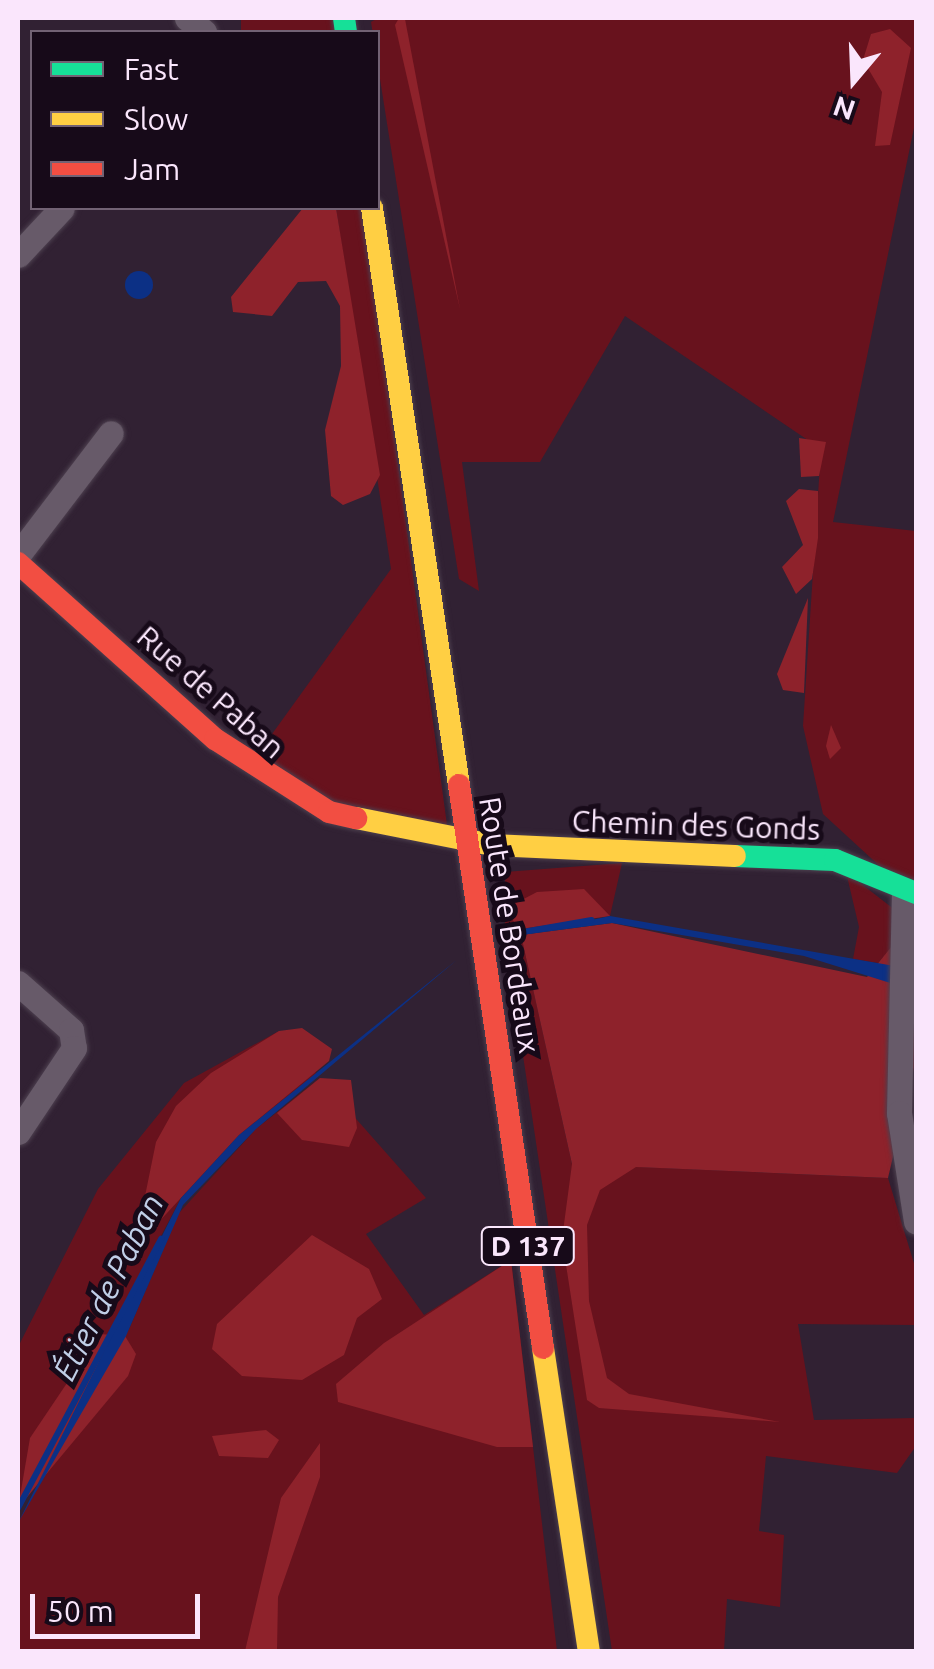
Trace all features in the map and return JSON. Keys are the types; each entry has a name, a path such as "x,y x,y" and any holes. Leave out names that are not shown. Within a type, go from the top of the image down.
{"main road":[{"name":"Route de Bordeaux","path":"372,210 589,1652"},
{"name":"Rue de Paban","path":"18,559 275,785 388,831 467,840"},
{"name":"Chemin des Gonds","path":"467,840 835,860 910,892"}],"street":[{"path":"18,255 60,210"},
{"path":"18,559 111,433"},
{"path":"910,892 898,1112 916,1222"},
{"path":"18,983 71,1030 74,1048 18,1132"}],"shaded area":[{"path":"241,18 335,18 335,30 241,30"},
{"path":"378,18 916,18 916,118 833,522 916,531 916,886 897,882 823,814 803,726 821,449 625,316 540,462 462,462 479,591 459,579 380,79 380,30 372,30 371,22"},
{"path":"399,18 405,19 460,309 395,25"},
{"path":"890,29 911,48 890,145 875,146 882,92 863,60 871,34"},
{"path":"301,210 336,210 380,475 370,494 343,505 331,496 325,430 341,366 340,306 326,281 298,282 272,316 233,312 231,297"},
{"path":"336,210 363,210 447,825 355,813 254,759 391,569"},
{"path":"799,438 826,442 819,476 801,477"},
{"path":"799,489 818,491 818,538 812,579 796,594 782,567 803,545 786,501"},
{"path":"808,598 804,693 783,690 777,674"},
{"path":"831,725 841,748 830,759 826,746"},
{"path":"622,863 610,916 520,930 572,1164 888,1178 916,1270 916,1325 798,1324 814,1420 916,1418 916,1446 897,1473 766,1456 759,1531 784,1535 780,1607 727,1599 724,1651 612,1651 505,935 505,872"},
{"path":"846,872 895,910 902,935 878,963 853,959 859,927"},
{"path":"584,889 610,916 520,929 511,918 514,904 537,892"},
{"path":"916,916 916,1059 888,1178 636,1167 600,1190 587,1225 589,1301 607,1378 629,1394 780,1422 599,1408 587,1400 562,1239 572,1164 521,935 612,923 867,977"},
{"path":"302,1028 332,1049 329,1061 239,1135 155,1226 144,1201 156,1142 176,1106 211,1073 279,1031"},
{"path":"279,1031 317,1074 181,1198 18,1508 18,1347 98,1189 184,1083"},
{"path":"320,1078 426,1198 366,1234 424,1315 511,1260 557,1651 18,1652 18,1522 129,1329 179,1213 256,1129"},
{"path":"320,1078 351,1080 357,1128 349,1147 302,1140 277,1113"},
{"path":"312,1235 369,1269 382,1299 357,1318 344,1355 302,1380 242,1376 212,1349 217,1324"},
{"path":"511,1260 533,1447 497,1447 338,1402 336,1384 384,1343"},
{"path":"100,1334 125,1336 136,1354 128,1376 18,1508 30,1438"},
{"path":"266,1430 279,1440 268,1458 219,1456 212,1436"},
{"path":"320,1443 320,1477 278,1597 277,1651 245,1651 281,1498"}],"water":[{"path":"139,271 149,275 153,285 149,295 139,299 129,295 125,285 129,275"},
{"path":"610,916 900,967 916,991 804,956 612,923 521,935"},
{"path":"458,959 256,1129 183,1205 126,1336 18,1523 181,1198 239,1135"}],"waterway":[{"name":"Étier de Paban","path":"505,935 592,920"},
{"name":"Étier de Paban","path":"18,1508 161,1239"}],"traffic: fast":[{"path":"344,18 346,30"},
{"path":"735,856 835,860 916,893"}],"traffic: slow":[{"path":"372,210 459,785"},
{"path":"356,818 492,845 735,856"},
{"path":"543,1348 589,1652"}],"traffic: jam":[{"path":"18,563 215,739 329,812 356,818"},
{"path":"459,785 543,1348"}]}
